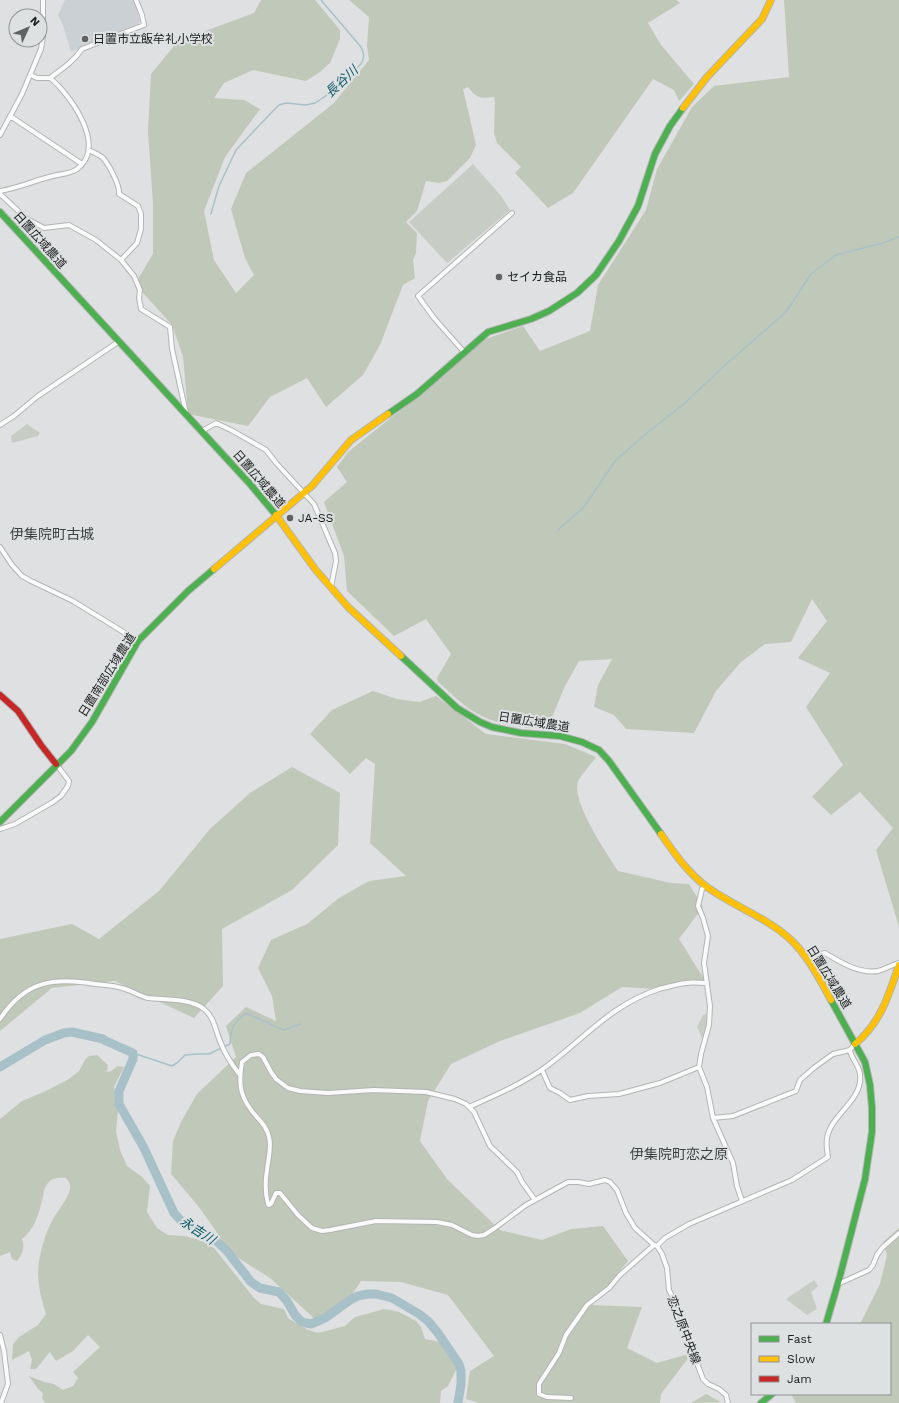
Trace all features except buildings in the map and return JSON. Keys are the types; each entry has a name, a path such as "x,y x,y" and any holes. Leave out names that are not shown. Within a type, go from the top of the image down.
{"street":[{"path":"0,135 31,76 41,49 44,36 43,0"},
{"path":"31,76 37,78 50,78 68,66 82,49 144,25 136,0"},
{"name":"日置南部広域農道","path":"0,822 56,764 71,751 92,722 138,641 188,591 312,486 343,448 417,394 488,332 531,319 558,307 577,293 596,275 619,240 635,211 655,154 666,131 707,77 762,19 771,0"},
{"path":"0,190 76,170 82,164 89,150 88,137 84,124 76,110 50,78"},
{"path":"10,116 82,164"},
{"path":"89,150 103,159 112,173 119,190 119,194 138,206 141,214 142,229 137,243 121,260"},
{"path":"0,194 27,219 44,228 69,225 96,240 121,260 134,276 140,290 139,298 141,309 170,327 172,349 186,413"},
{"name":"日置広域農道","path":"0,212 118,342 202,430 277,516 315,569 348,607 440,693 468,715 480,722 497,728 522,733 570,738 598,750 609,761 675,854 690,872 706,886 771,925 789,938 809,960 865,1062 870,1078 872,1106 870,1150 838,1284 826,1323"},
{"path":"464,352 434,318 418,296 512,213"},
{"path":"0,425 14,416 38,396 118,342"},
{"path":"202,430 216,423 262,447 304,493 317,509 335,553 336,561 331,588"},
{"path":"0,547 12,565 22,576 73,600 138,641"},
{"path":"0,695 12,703 20,712 40,743 69,781 68,786 61,796 15,824 0,829"},
{"path":"706,886 702,889 698,906 704,918 708,936 704,963 710,1006 709,1025 699,1067 707,1087 713,1118 733,1163 736,1186 742,1201"},
{"path":"809,960 817,955 825,953 851,967 877,971 899,964"},
{"path":"713,1118 733,1116 796,1091 800,1080 815,1067 833,1054 850,1050 855,1044 865,1038 879,1017 899,964"},
{"path":"0,1018 7,1008 35,986 62,980 123,988 148,998 162,998 189,1002 204,1008 212,1017 220,1041 234,1068 240,1075"},
{"path":"469,1107 525,1080 542,1070 619,1007 644,995 670,986 686,983 707,983"},
{"path":"571,1398 547,1397 539,1394 539,1384 559,1353 566,1335 587,1305 609,1288 620,1275 665,1238 689,1224 792,1180 828,1157 827,1139 830,1129 843,1109 854,1098 860,1082 859,1068 850,1050"},
{"path":"535,1200 522,1182 517,1172 490,1146 474,1112 469,1107 454,1099 426,1092 374,1090 328,1093 300,1091 288,1088 276,1079 263,1057 257,1054 250,1055 242,1062 240,1090 249,1108 264,1125 269,1135 271,1146 265,1192 268,1204 271,1204 276,1193 280,1193 298,1215 312,1228 322,1231 376,1221 437,1222 452,1225 472,1235 478,1236 484,1235 517,1211 568,1182 589,1184 605,1180 610,1182 618,1190 626,1213 635,1228 656,1246"},
{"path":"542,1070 550,1088 570,1100 588,1096 619,1094 660,1083 699,1067"},
{"path":"838,1284 869,1270 873,1266 877,1255 882,1248 899,1233"},
{"name":"恋之原中央線","path":"656,1246 662,1254 667,1268 669,1290 682,1317 703,1379 708,1384 719,1389 726,1395 728,1403"},
{"path":"0,1335 4,1351 8,1384 1,1403"},
{"path":"761,1403 771,1395"}],"shaded area":[{"name":"日置市立飯牟礼小学校","path":"65,0 135,0 140,23 71,52 63,25 58,15"},
{"path":"473,164 502,197 510,210 447,263 409,222"},
{"path":"27,424 40,433 38,436 12,443 11,436"},
{"path":"708,1013 707,1027 702,1038 697,1027 703,1015"},
{"path":"814,1280 818,1286 811,1292 817,1309 807,1315 786,1299"}],"green space":[{"path":"261,0 315,0 340,30 340,39 330,63 306,81 253,70 224,83 214,98 244,100 260,109 225,157 204,211 214,260 236,293 254,275 245,258 231,209 246,173 334,103 369,60 367,46 369,17 349,0 676,0 680,3 648,23 661,45 694,84 679,101 674,90 653,79 573,193 548,208 515,173 521,167 497,143 494,133 494,97 482,98 476,96 468,87 463,89 476,145 470,158 447,181 439,183 426,181 417,211 406,222 417,233 416,253 413,260 415,278 403,285 380,345 363,375 326,407 307,378 270,397 248,426 188,414 183,356 172,325 135,284 153,254 153,204 148,131 151,74 178,41 254,13"},
{"path":"784,0 899,0 899,927 876,850 893,828 860,792 831,815 812,797 843,765 806,707 830,673 798,658 827,621 812,599 791,642 765,644 741,662 716,691 694,733 626,729 614,715 594,707 598,685 612,659 579,661 565,686 547,729 508,724 489,719 471,710 462,704 438,682 437,678 451,654 426,619 394,636 347,591 344,556 324,502 347,482 337,467 348,452 447,373 480,341 523,326 540,351 590,331 598,285 646,210 657,169 692,107 714,86 789,77"},
{"path":"373,691 397,699 419,702 436,696 486,734 565,744 596,757 579,779 577,791 591,827 618,871 671,883 689,884 703,907 679,939 706,982 656,989 622,987 580,1013 500,1041 451,1064 428,1101 420,1141 447,1179 500,1230 542,1240 571,1229 603,1226 628,1261 592,1305 642,1307 627,1348 657,1363 692,1353 661,1394 660,1403 479,1403 466,1399 470,1371 494,1356 448,1295 401,1282 361,1281 341,1311 316,1320 270,1278 232,1254 199,1207 171,1174 173,1141 181,1122 197,1094 236,1057 226,1026 246,1007 276,1021 272,996 258,968 271,940 307,924 339,898 369,881 406,876 370,843 375,764 366,758 350,774 310,734 332,710"},
{"path":"292,767 340,793 338,845 292,890 222,929 223,986 194,1018 115,981 52,988 0,1031 0,939 72,924 99,939 159,891 210,829 250,793"},
{"path":"97,1055 108,1065 107,1072 118,1066 124,1067 114,1087 118,1111 116,1131 120,1150 127,1166 142,1177 150,1186 147,1212 157,1228 168,1235 184,1236 200,1240 214,1248 254,1298 261,1304 284,1309 288,1318 308,1330 318,1333 345,1326 355,1317 384,1309 399,1312 416,1321 421,1327 425,1339 442,1342 455,1364 456,1370 448,1386 441,1391 440,1403 45,1403 42,1398 43,1393 38,1389 29,1376 54,1384 63,1390 73,1386 78,1378 73,1372 100,1347 88,1335 73,1351 56,1361 50,1352 36,1369 30,1369 32,1360 29,1351 12,1360 13,1344 19,1337 38,1325 46,1314 39,1282 38,1268 40,1257 47,1231 54,1217 67,1198 70,1186 66,1178 56,1178 49,1182 44,1189 43,1197 35,1221 30,1231 22,1239 23,1247 19,1258 17,1261 12,1259 10,1252 0,1256 0,1119 22,1101 69,1079 79,1071 89,1056"},
{"path":"899,1228 899,1403 796,1403 792,1395 891,1395 891,1323 860,1323 880,1284 887,1255 883,1242"},
{"path":"706,1394 721,1402 691,1403"}],"waterway":[{"name":"長谷川","path":"211,214 219,186 236,150 273,111 279,105 286,103 306,105 315,103 330,93 361,64 364,56 361,47 321,0"},
{"path":"558,530 584,507 615,461 685,403 723,367 786,312 811,274 836,255 883,243 899,237"},
{"path":"133,1053 172,1066 185,1055 209,1054 230,1044 233,1026 246,1013 283,1030 301,1024"},
{"name":"永吉川","path":"0,1067 45,1040 64,1033 72,1032 103,1039 133,1053 133,1059 119,1091 119,1104 144,1148 174,1213 184,1224 211,1236 227,1251 251,1282 260,1288 279,1292 287,1301 295,1315 302,1322 311,1324 325,1318 350,1300 358,1296 368,1294 376,1294 392,1298 419,1314 428,1321 438,1333 459,1364 461,1371 461,1384 458,1403"}],"traffic: fast":[{"path":"388,414 417,394 488,332 531,319 549,311 577,293 596,275 619,241 638,206 655,154 670,126 683,108"},
{"path":"0,212 250,484 276,515"},
{"path":"0,822 71,751 92,722 138,641 188,591 214,569"},
{"path":"401,656 457,708 480,722 492,727 521,733 560,736 582,742 599,750 609,761 661,834"},
{"path":"826,1323 865,1179 872,1132 870,1085 865,1062 831,1000"},
{"path":"761,1403 771,1395"}],"traffic: slow":[{"path":"683,108 707,77 762,19 771,0"},
{"path":"214,569 312,486 351,440 388,414"},
{"path":"276,515 315,569 348,607 401,656"},
{"path":"661,834 682,862 707,887 771,924 790,939 808,960 831,1000"},
{"path":"855,1044 864,1036 883,1008 899,965"}],"traffic: jam":[{"path":"0,695 18,711 56,764"}],"place":[{"name":"日置市立飯牟礼小学校","path":"85,39"},
{"name":"セイカ食品","path":"499,277"},
{"name":"JA-SS","path":"290,518"}],"district":[{"name":"伊集院町古城","path":"52,534"},
{"name":"伊集院町恋之原","path":"679,1154"}]}
